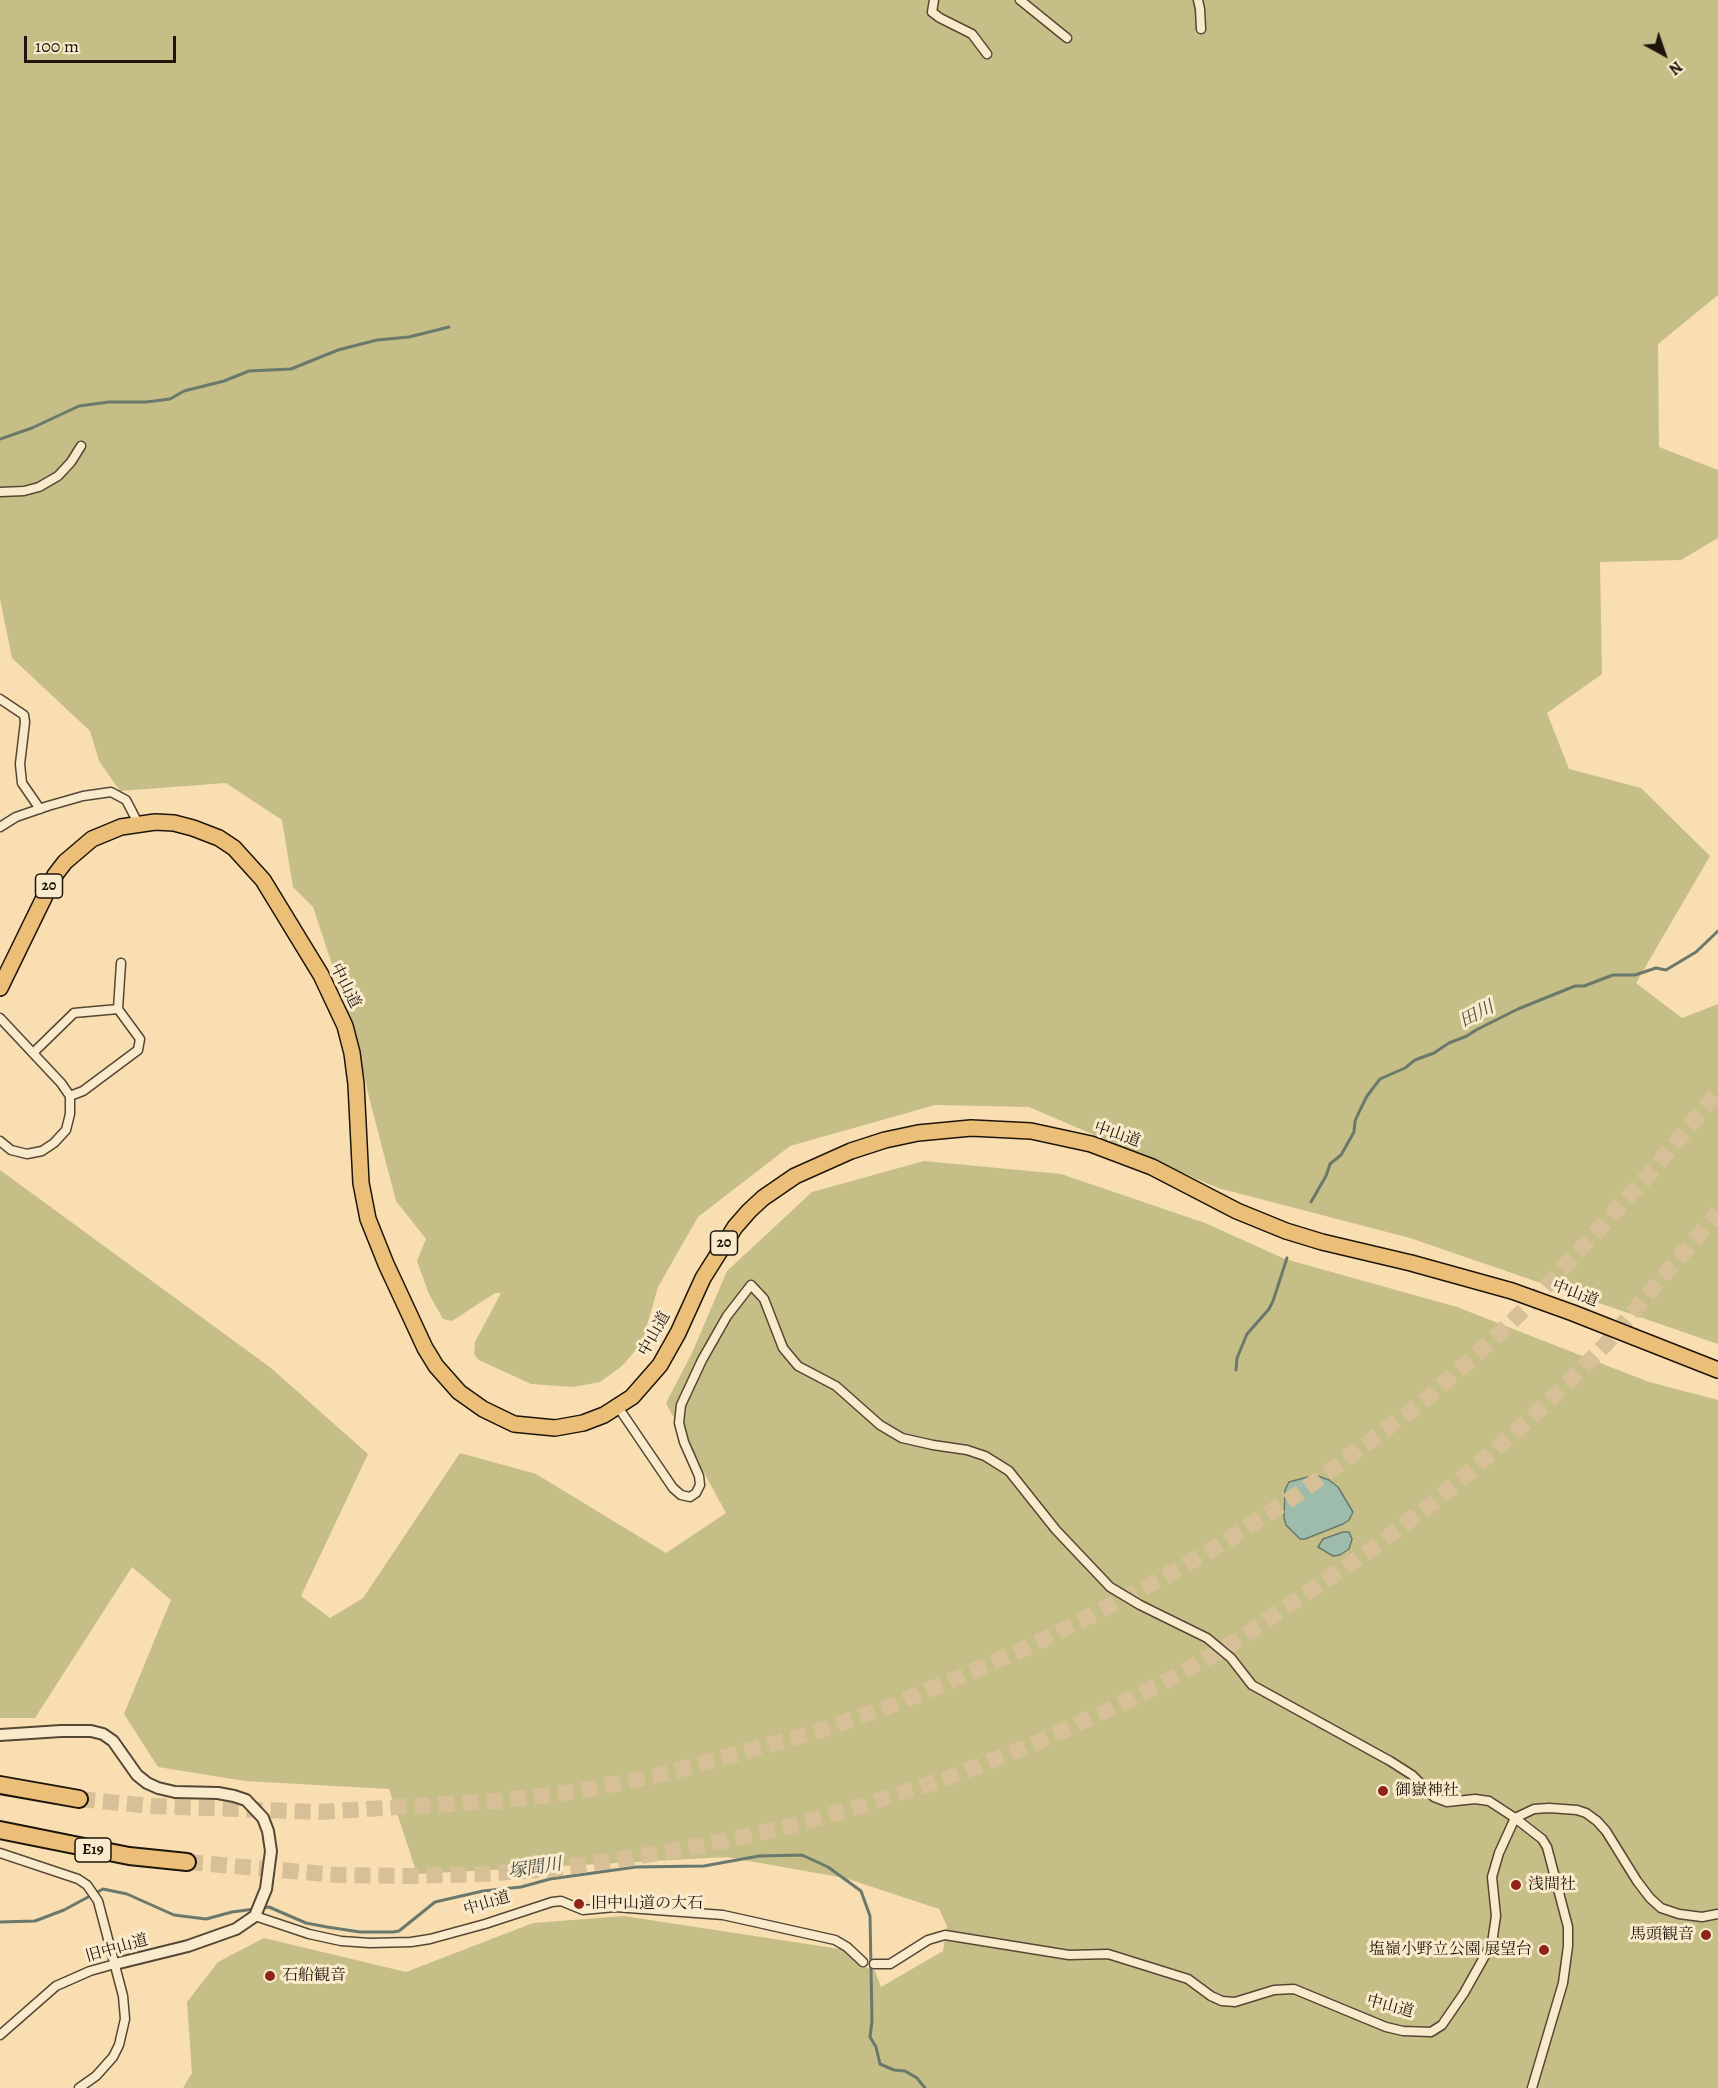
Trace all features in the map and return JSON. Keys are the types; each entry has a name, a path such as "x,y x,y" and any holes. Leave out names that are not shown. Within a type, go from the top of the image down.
{"highway":[{"name":"中山道","path":"0,988 46,891 65,862 92,839 138,823 174,823 219,838 234,848 263,880 321,975 345,1026 352,1053 356,1084 361,1183 368,1218 382,1256 425,1348 447,1379 471,1402 514,1424 555,1428 583,1423 618,1407 648,1380 660,1365 678,1333 703,1278 735,1227 763,1198 795,1176 851,1151 918,1133 971,1128 1031,1131 1091,1144 1152,1167 1263,1223 1322,1242 1411,1263 1512,1291 1573,1312 1718,1370"},
{"path":"0,1784 17,1789 79,1798"},
{"name":"E19","path":"0,1830 129,1856 188,1862"}],"street":[{"path":"934,0 932,12 972,34 987,54"},
{"path":"1020,0 1067,38"},
{"path":"1198,0 1201,29"},
{"path":"0,492 24,491 39,487 58,476 81,446"},
{"path":"0,699 24,715 20,764 22,783 40,809"},
{"path":"0,827 16,817 40,809 83,796 111,792 126,801 138,823"},
{"path":"70,1096 83,1091 138,1050 140,1040 118,1009 121,963"},
{"path":"33,1053 74,1013 118,1009"},
{"path":"0,1141 11,1150 27,1154 42,1151 54,1143 66,1130 70,1114 70,1096 61,1083 2,1021"},
{"path":"618,1407 673,1488 681,1495 690,1497 696,1493 700,1485 699,1476 684,1442 679,1423 681,1406 722,1325 751,1285 764,1299 783,1348 798,1366 836,1386 880,1425 902,1438 967,1450 985,1456 1009,1471 1056,1530 1110,1587 1140,1605 1207,1638 1231,1658 1252,1685 1390,1761 1412,1775 1434,1797 1447,1802 1474,1799 1489,1801 1533,1831 1547,1847 1568,1927 1568,1946 1563,1983 1532,2088"},
{"path":"0,1735 61,1731 91,1731 103,1734 122,1751 137,1775 147,1783 175,1792 218,1793 246,1800 263,1818 271,1851 262,1900 255,1916"},
{"path":"1515,1818 1534,1809 1565,1808 1586,1813 1606,1832 1637,1881 1661,1908 1679,1914 1702,1917 1718,1914"},
{"name":"中山道","path":"874,1964 890,1964 928,1940 945,1935 1069,1955 1107,1954 1188,1979 1222,2001 1235,2002 1274,1989 1294,1989 1386,2027 1402,2031 1431,2031 1442,2025 1464,1993 1492,1943 1496,1916 1492,1877 1499,1853 1515,1818"},
{"path":"0,1853 78,1879 92,1891 98,1901 124,2008 123,2032 119,2045 107,2066 79,2088"},
{"name":"中山道","path":"255,1916 309,1934 341,1941 411,1942 474,1927 561,1901 583,1910 615,1907 723,1915 835,1940 847,1947 863,1962"},
{"name":"旧中山道","path":"0,2036 56,1986 90,1971 188,1946 236,1929 255,1916"}],"shaded area":[{"path":"0,0 1718,0 1718,295 1658,344 1659,447 1718,470 1718,538 1681,560 1600,562 1602,674 1547,713 1569,769 1641,788 1710,856 1636,983 1682,1018 1718,1004 1718,1344 1410,1238 1218,1188 1029,1107 935,1105 790,1146 698,1217 658,1287 642,1343 622,1366 600,1382 573,1387 531,1384 479,1360 474,1354 475,1342 501,1293 495,1293 452,1321 443,1319 429,1294 417,1261 426,1239 396,1201 354,1031 313,907 293,887 282,820 226,783 120,791 99,761 90,731 12,658 0,599"},
{"path":"924,1161 1061,1174 1205,1223 1285,1259 1457,1307 1649,1382 1718,1400 1718,2088 183,2088 192,2073 187,2002 218,1962 264,1938 406,1972 533,1923 624,1916 846,1950 857,1963 875,1971 881,1987 943,1951 947,1926 939,1909 845,1878 726,1857 417,1874 389,1789 245,1781 158,1767 124,1714 171,1600 132,1567 35,1718 0,1718 0,1170 271,1368 368,1454 301,1596 330,1618 363,1598 460,1453 536,1474 666,1553 726,1513 666,1403 692,1353 727,1271 812,1192"},
{"path":"1315,1475 1329,1480 1338,1487 1353,1512 1349,1520 1343,1524 1300,1539 1286,1525 1285,1490 1289,1482"},
{"path":"1349,1532 1352,1539 1349,1549 1340,1555 1333,1556 1318,1547 1323,1539"}],"waterway":[{"path":"0,439 32,428 79,406 170,399 184,391 224,381 249,371 291,369 338,350 377,340 409,337 449,327"},
{"name":"田川","path":"1311,1202 1330,1164 1341,1155 1354,1132 1355,1121 1360,1110 1380,1079 1518,1009 1575,986 1584,986 1613,975 1635,975 1656,968 1666,970 1696,952 1718,931"},
{"name":"田川","path":"1236,1370 1237,1358 1247,1334 1269,1309 1273,1301 1287,1258"},
{"name":"塚間川","path":"262,1908 269,1907 306,1923 327,1927 360,1932 393,1932 399,1931 435,1902 483,1891 521,1887 550,1879 636,1867 704,1866 759,1856 802,1855 828,1867 861,1891 870,1916 872,2021 870,2037 876,2047 880,2064 894,2070 905,2071 917,2078 925,2088"},
{"name":"塚間川","path":"0,1922 35,1921 64,1910 103,1889 127,1894 174,1915 206,1919 255,1909"}],"tunnel":[{"path":"79,1799 151,1806 319,1812 499,1801 579,1791 660,1775 822,1730 895,1704 962,1676 1026,1648 1090,1616 1225,1542 1298,1494 1419,1405 1526,1308 1644,1180 1718,1092"},
{"path":"187,1862 338,1875 411,1876 553,1869 705,1845 787,1827 865,1805 950,1777 1031,1745 1174,1677 1238,1640 1370,1550 1435,1501 1552,1398 1605,1345 1718,1212"}],"place":[{"name":"御嶽神社","path":"1383,1791"},
{"name":"浅間社","path":"1516,1885"},
{"name":"旧中山道の大石","path":"579,1904"},
{"name":"馬頭観音","path":"1706,1935"},
{"name":"塩嶺小野立公園 展望台","path":"1544,1950"},
{"name":"石船観音","path":"270,1976"}]}
